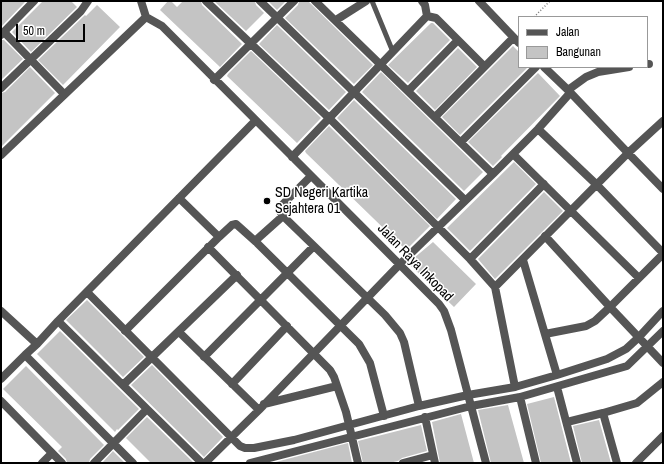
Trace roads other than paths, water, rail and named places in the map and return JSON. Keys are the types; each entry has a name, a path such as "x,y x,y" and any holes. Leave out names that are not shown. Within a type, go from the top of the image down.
{"street":[{"path":"34,1 2,33 31,59 64,94"},
{"path":"1,88 82,12 88,1"},
{"path":"1,155 146,17 142,1"},
{"path":"206,1 329,118 470,259 495,287 515,387"},
{"path":"260,1 465,200"},
{"path":"214,80 250,42 294,1"},
{"path":"315,1 493,174"},
{"path":"336,20 366,1"},
{"path":"435,117 484,66 516,41 479,1"},
{"path":"292,157 427,16 426,2"},
{"path":"427,16 436,18 484,66"},
{"name":"Jalan Raya Inkopad","path":"146,17 162,26 255,121 432,295 444,311 452,330 486,463"},
{"path":"408,91 458,40"},
{"path":"461,142 535,68"},
{"path":"545,68 663,189"},
{"path":"205,463 368,299 400,264 538,129 569,92 586,77 598,72 623,68"},
{"path":"2,375 37,344 255,121"},
{"path":"495,287 628,154 662,124"},
{"path":"538,129 598,185 663,253 595,321 586,326 545,334"},
{"path":"513,154 639,278"},
{"path":"311,176 280,207 279,210 283,216 393,324 404,342 419,406"},
{"path":"470,259 544,184"},
{"path":"179,198 219,237"},
{"path":"255,241 283,216"},
{"path":"126,330 208,247 232,225 236,224 288,272 359,344 370,363 384,416"},
{"path":"545,236 663,364"},
{"path":"204,357 314,246"},
{"path":"208,247 330,370 337,386 349,425 358,463"},
{"path":"523,260 557,375"},
{"path":"123,385 237,275"},
{"path":"87,292 240,446 246,448 254,448 294,440 419,406 468,395 515,387 607,359 618,354 638,338 663,311"},
{"path":"1,311 37,344"},
{"path":"58,321 202,463"},
{"path":"232,384 287,326"},
{"path":"250,463 425,417 471,406 520,397 627,366 663,331"},
{"path":"179,332 232,384 262,407"},
{"path":"25,355 133,463"},
{"path":"567,422 637,403 663,382"},
{"path":"262,407 337,386"},
{"path":"557,387 577,463"},
{"path":"520,397 536,463"},
{"path":"1,401 62,463"},
{"path":"94,463 147,409"},
{"path":"603,413 617,463"},
{"path":"403,463 434,459 425,417"},
{"path":"636,463 663,436"},
{"path":"42,463 52,453"}],"lane":[{"path":"372,1 393,52"}],"place":[{"name":"SD Negeri Kartika Sejahtera 01","path":"267,201"}]}
